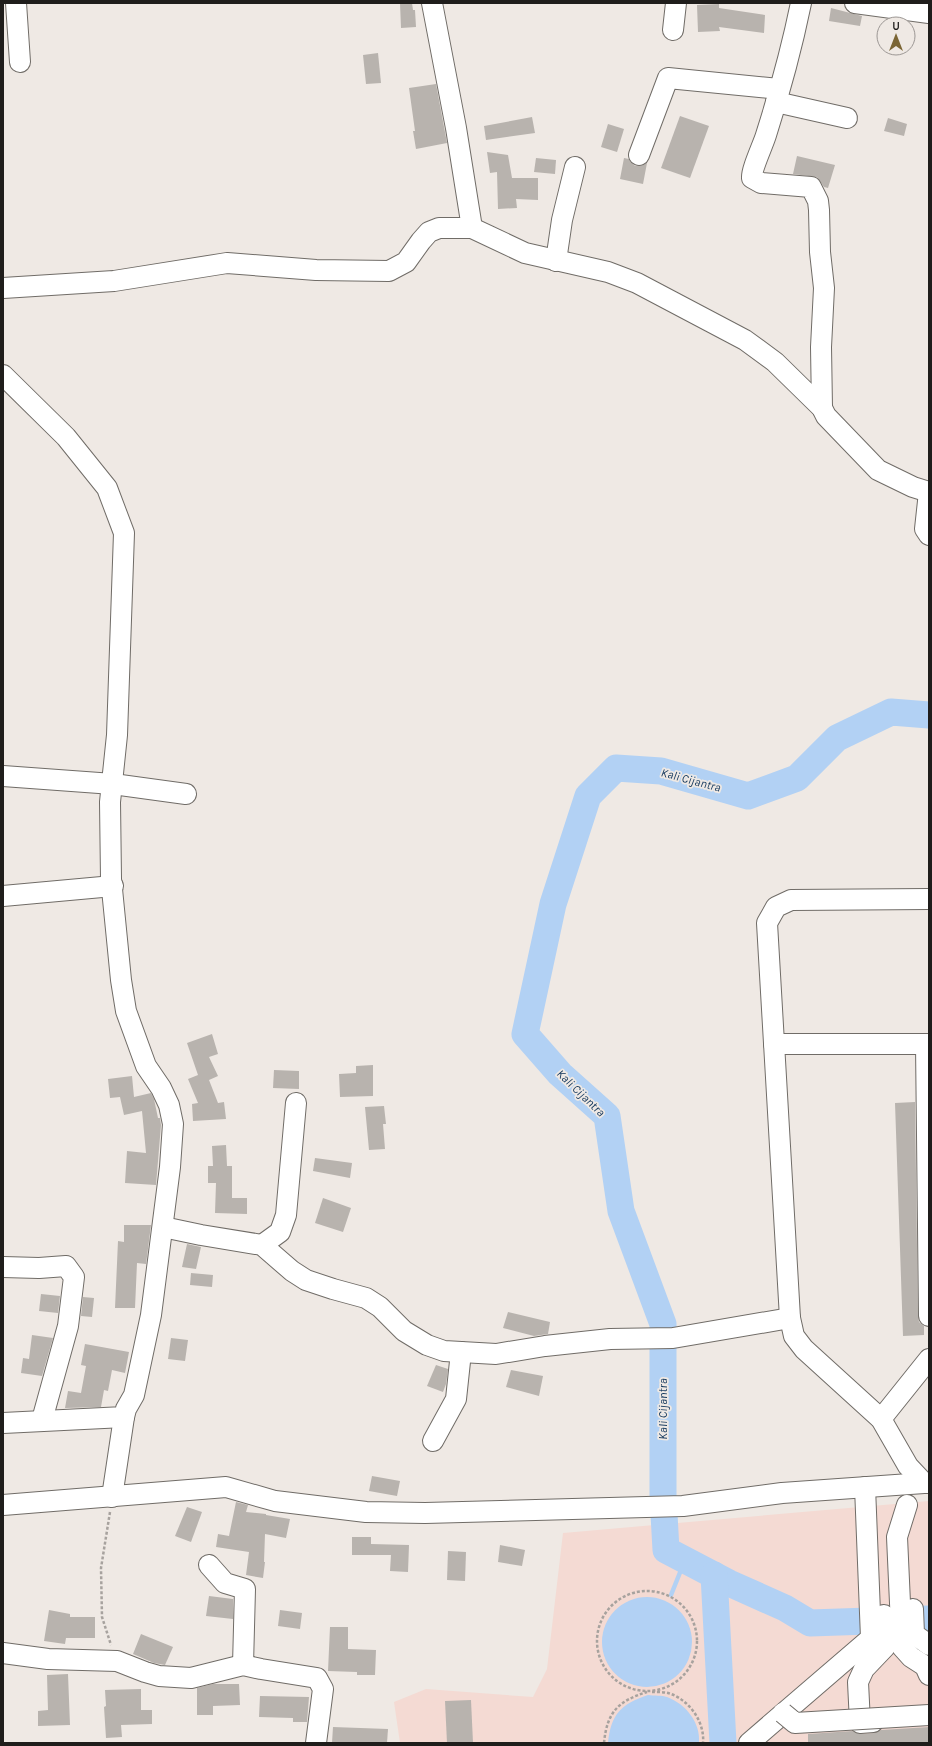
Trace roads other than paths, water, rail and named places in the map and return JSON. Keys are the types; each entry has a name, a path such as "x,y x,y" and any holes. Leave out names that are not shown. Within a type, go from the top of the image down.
{"street":[{"path":"16,3 20,62"},
{"path":"432,3 456,128 472,228"},
{"path":"673,30 676,3"},
{"path":"801,3 794,35 764,144 751,173 752,178 761,183 811,188 818,200 820,252 824,288 821,347 822,408"},
{"path":"854,3 929,13"},
{"path":"639,155 668,78 777,95 847,118"},
{"path":"556,261 562,220 575,167"},
{"path":"3,288 114,281 227,263 316,270 389,271 406,262 429,232 439,228 472,228 525,253 608,272 637,283 745,340 775,362 822,408 826,416 878,470 913,487 929,492 925,529 929,535"},
{"path":"3,375 66,437 106,488 124,533 117,734 110,810 111,879 113,886 121,980 126,1012 146,1066 161,1088 169,1106 173,1124 163,1227 148,1330 134,1395 126,1409 124,1417 112,1497"},
{"path":"3,776 113,784 186,794"},
{"path":"3,896 113,886"},
{"path":"919,1484 880,1419 798,1343 794,1336 790,1318 767,922 776,907 791,900 929,899"},
{"path":"774,1044 927,1044 929,1316"},
{"path":"262,1245 280,1232 286,1215 296,1103"},
{"path":"163,1227 262,1245 292,1271 306,1280 366,1298 380,1307 404,1331 427,1345 444,1352 496,1354 545,1346 610,1339 641,1340 673,1338 790,1318"},
{"path":"3,1267 39,1268 66,1266 74,1277 68,1326 42,1420"},
{"path":"433,1441 456,1399 461,1352"},
{"path":"880,1419 929,1359"},
{"path":"3,1423 124,1417"},
{"path":"3,1505 226,1487 275,1501 366,1512 425,1513 683,1506 782,1494 919,1484"},
{"path":"919,1484 907,1505 897,1537 902,1647 911,1657 924,1666 929,1676"},
{"path":"749,1743 872,1638 865,1487"},
{"path":"907,1505 914,1634 929,1645"},
{"path":"866,1509 880,1538 885,1647 864,1669 858,1682 860,1723 929,1719"},
{"path":"209,1565 225,1583 245,1589 243,1665"},
{"path":"3,1653 48,1659 117,1661 159,1676 191,1678 243,1665 318,1678 323,1689 316,1743"},
{"path":"783,1713 795,1723 929,1715"}],"water":[{"path":"647,1597 664,1600 679,1610 689,1625 692,1642 689,1659 679,1674 664,1684 647,1687 630,1684 615,1674 605,1659 602,1642 605,1625 615,1610 630,1600"},
{"path":"648,1695 667,1697 674,1700 686,1709 698,1728 699,1743 608,1743 609,1733 615,1717 624,1706"}],"waterway":[{"name":"Kali Cijantra","path":"929,715 891,712 837,738 797,778 748,796 661,771 616,768 588,796 553,904 525,1034 560,1074 607,1116 621,1211 663,1324 663,1496 666,1550 729,1583 785,1608 810,1623 929,1619"},
{"path":"671,1595 685,1560"},
{"path":"714,1575 723,1743"}]}
